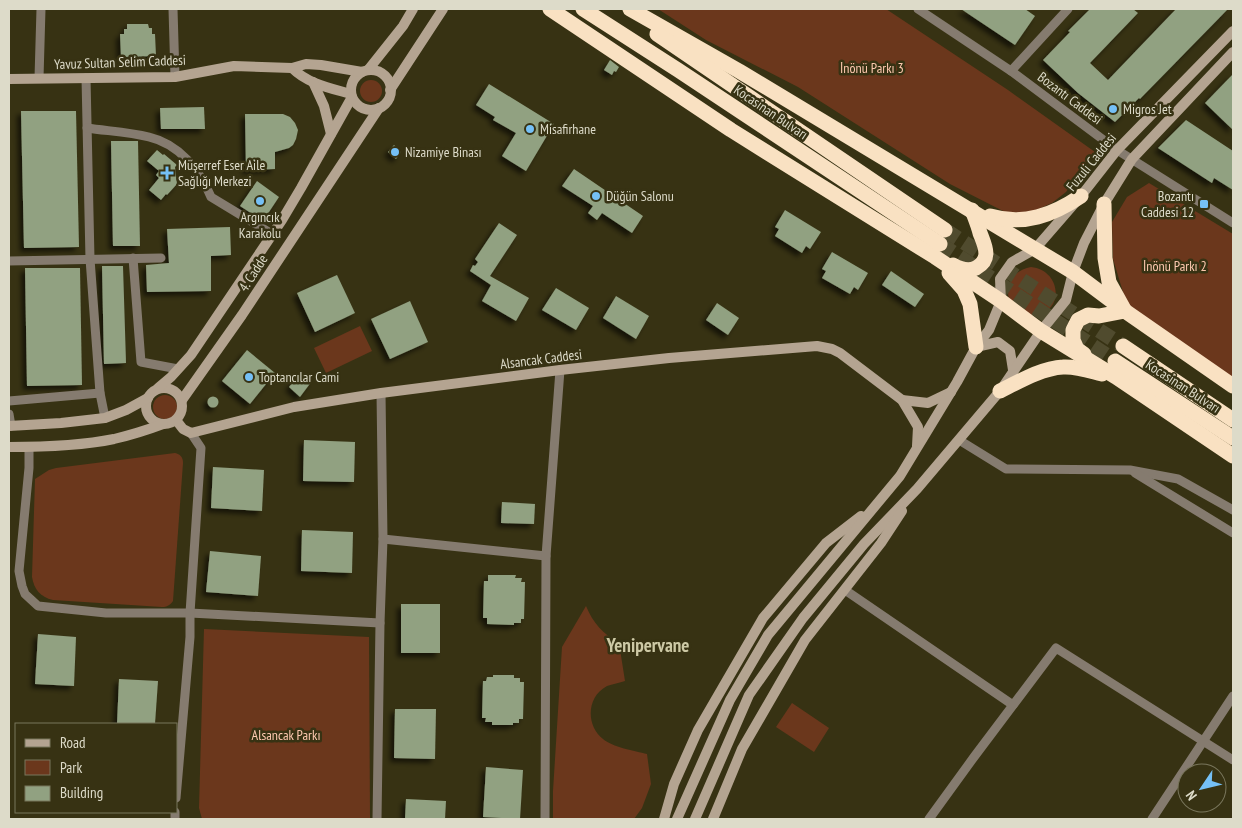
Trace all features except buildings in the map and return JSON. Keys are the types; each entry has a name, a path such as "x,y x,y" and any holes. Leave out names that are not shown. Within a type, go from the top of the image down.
{"highway":[{"path":"550,9 731,130 940,244 1001,301 1042,331 1233,456"},
{"path":"578,9 731,130"},
{"name":"Kocasinan Bulvarı","path":"583,9 686,75 940,244"},
{"name":"Kocasinan Bulvarı","path":"619,9 940,244"},
{"path":"630,9 739,71 1073,272 1125,312 1233,386"},
{"path":"972,210 999,219 1022,220 1062,208 1081,196"},
{"path":"1104,204 1105,258 1109,282 1125,312"},
{"path":"940,244 964,270 974,269 982,263 986,248 972,210"},
{"path":"940,244 970,304 976,347"},
{"path":"1116,378 1077,349 1072,335 1075,325 1083,317 1125,312"},
{"name":"Kocasinan Bulvarı","path":"1123,346 1233,420"},
{"name":"Kocasinan Bulvarı","path":"1114,361 1233,438"},
{"path":"1000,391 1039,372 1063,367 1116,378"}],"street":[{"path":"39,78 41,9"},
{"path":"173,9 175,76"},
{"path":"365,71 374,70 384,75 390,90 389,98 386,102 374,110 363,108 355,102 352,96 352,84 354,79 365,71 403,26 413,9"},
{"path":"390,90 443,9"},
{"name":"Bozantı Caddesi","path":"918,9 1011,71 1117,150 1233,222"},
{"path":"1011,71 1068,9"},
{"name":"Fuzuli Caddesi","path":"1036,249 1117,150 1233,31"},
{"path":"695,819 748,695 809,610 864,544 917,489 1000,391 1013,370 1066,300 1073,272 1084,243 1104,204 1132,159 1233,52"},
{"name":"Yavuz Sultan Selim Caddesi","path":"9,79 175,76 234,66 292,68 306,64 365,71"},
{"path":"292,68 299,76 352,96"},
{"path":"86,78 90,259 100,393 105,418"},
{"path":"313,82 324,106 331,134"},
{"name":"4. Cadde","path":"158,388 191,355 272,234 301,188 352,96"},
{"name":"4. Cadde","path":"182,400 242,315 379,108"},
{"path":"87,128 149,137 170,146 184,156 195,168 211,197 272,234"},
{"path":"677,819 730,700 768,635 900,476 976,347 989,330 1001,301 1000,279 1012,262 1036,249"},
{"path":"133,258 141,362 178,369"},
{"path":"9,261 161,258"},
{"path":"976,347 998,342 1010,351 1013,370"},
{"name":"Alsancak Caddesi","path":"191,433 294,407 381,393 669,358 817,346 840,353 902,400 918,427 916,449"},
{"path":"545,819 546,556 560,370"},
{"path":"9,447 64,445 114,439 170,423 181,414 182,400 173,390 158,388 148,398 146,404 147,412 150,418 163,424"},
{"path":"902,400 928,403 951,392"},
{"path":"9,401 100,393"},
{"path":"377,819 383,539 381,393"},
{"path":"9,414 10,426 105,418 126,410 148,398"},
{"path":"176,420 183,429 191,433 201,448 190,637 178,775"},
{"path":"958,440 1006,469 1130,470 1178,479 1233,510"},
{"path":"29,447 29,468 19,571 22,586 29,598 38,606 96,612 190,613 380,624"},
{"path":"1130,470 1233,533"},
{"path":"712,819 742,749 805,640 881,543 917,489"},
{"path":"664,819 674,784 698,730 763,618 826,543 876,505"},
{"path":"383,539 546,556"},
{"path":"845,590 1013,705"},
{"path":"929,819 1056,648 1233,760"},
{"path":"1152,819 1233,696"}],"green space":[{"name":"İnönü Parkı 3","path":"658,9 886,9 1008,90 1095,152 1066,192 1052,203 1024,213 1005,212 950,184 798,87 706,40"},
{"path":"371,80 381,87 382,91 375,101 371,102 361,95 360,91 367,81"},
{"name":"İnönü Parkı 2","path":"1149,183 1233,234 1233,378 1164,336 1126,302 1113,259 1112,222 1127,197"},
{"path":"1031,267 1041,270 1048,275 1056,290 1052,305 1047,311 1038,315 1030,315 1008,296 1010,281 1022,270"},
{"path":"360,326 372,351 326,373 314,348"},
{"path":"165,395 170,396 176,402 176,412 170,418 165,419 160,418 154,412 153,407 154,402 160,396"},
{"path":"175,453 181,456 183,463 173,601 171,604 162,607 53,600 38,592 32,577 35,479 56,468"},
{"path":"586,606 599,627 619,643 625,681 607,686 595,697 591,712 594,727 597,733 607,742 647,754 651,784 642,808 634,819 553,819 562,647"},
{"name":"Alsancak Parkı","path":"204,629 369,637 370,819 202,819 199,808"},
{"path":"792,703 829,728 814,752 776,727"}],"tunnel":[{"path":"945,230 1123,346"},
{"path":"940,244 1115,361"}],"place":[{"name":"Migros Jet","path":"1113,109"},
{"name":"Misafirhane","path":"530,129"},
{"name":"Nizamiye Binası","path":"395,152"},
{"name":"Müşerref Eser Aile Sağlığı Merkezi","path":"167,173"},
{"name":"Düğün Salonu","path":"596,196"},
{"name":"Argıncık Karakolu","path":"260,201"},
{"name":"Bozantı Caddesi 12","path":"1204,204"},
{"name":"Toptancılar Cami","path":"249,377"}],"district":[{"name":"Yenipervane","path":"648,645"}]}
